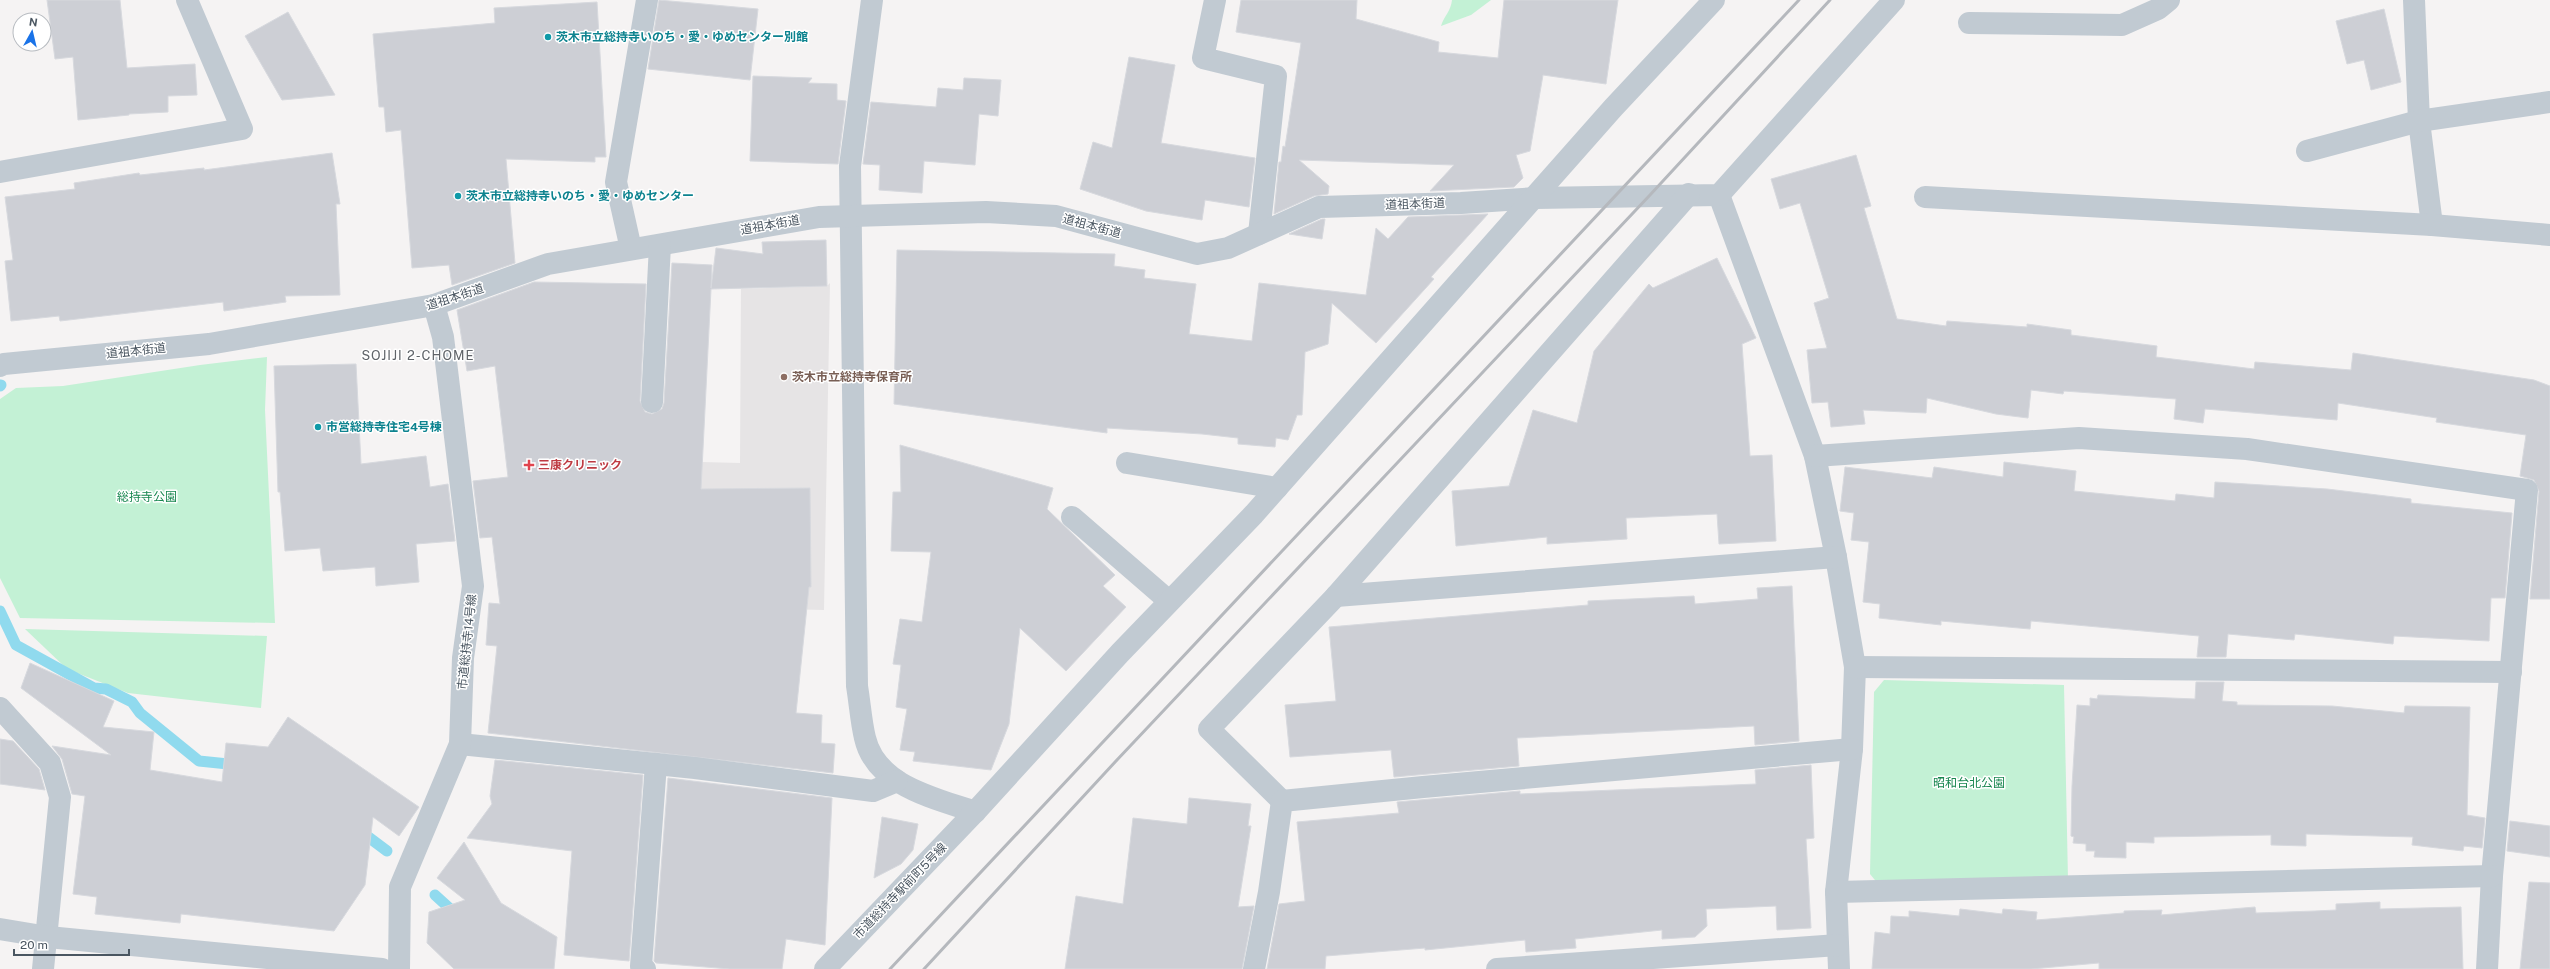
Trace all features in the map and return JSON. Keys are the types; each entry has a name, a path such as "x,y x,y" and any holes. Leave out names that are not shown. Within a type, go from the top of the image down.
{"street":[{"path":"0,172 242,128 187,0"},
{"path":"631,250 616,182 647,0"},
{"path":"872,0 850,166 857,686 865,740 878,766 897,781 975,812"},
{"path":"1215,0 1203,58 1276,76 1259,234"},
{"path":"1689,26 1690,0"},
{"name":"市道総持寺駅前町5号線","path":"825,969 975,812 1169,601 1277,488 1536,198 1613,108 1714,0"},
{"path":"1838,969 1836,892 1852,749 1855,666 1836,557 1815,456 1719,195 1894,0"},
{"path":"1969,23 2122,25 2158,9 2169,0"},
{"path":"2414,0 2419,121 2432,225"},
{"path":"2307,151 2419,121 2550,102"},
{"path":"1282,801 1209,729 1336,596 1690,194"},
{"name":"道祖本街道","path":"1,360 209,344 434,305 548,264 819,217 986,212 1056,216 1198,254 1228,248 1319,207 1461,203 1536,198 1690,194 1719,195"},
{"path":"1924,197 2432,225 2550,235"},
{"path":"652,402 660,244"},
{"name":"市道総持寺14号線","path":"399,969 400,887 460,744 463,658 473,586 443,337 434,305"},
{"path":"1815,456 2079,438 2246,449 2527,490 2492,876 2487,969"},
{"path":"1127,463 1277,488"},
{"path":"1072,517 1169,601"},
{"path":"1336,596 1836,557"},
{"path":"1855,666 2511,672"},
{"path":"0,708 50,763 60,797 48,937 43,969"},
{"path":"460,744 656,764 873,791 897,781"},
{"path":"1282,801 1423,786 1852,749"},
{"path":"645,969 641,966 656,764"},
{"path":"1254,969 1269,892 1282,801"},
{"path":"1836,892 2492,876"},
{"path":"0,929 48,937 382,969"},
{"path":"1497,969 1838,945"}],"shaded area":[{"name":"茨木市立総持寺保育所","path":"830,283 824,610 657,606 702,462 740,463 741,289 827,286"}],"green space":[{"path":"1452,0 1491,0 1471,15 1441,26"},
{"name":"総持寺公園","path":"267,357 265,410 275,623 20,618 0,578 0,399 16,388 63,386 200,365"},
{"path":"25,629 267,636 261,708 128,693 67,669"},
{"name":"昭和台北公園","path":"1884,680 2064,685 2068,880 1879,885 1870,874 1874,692"}],"building":[{"path":"47,0 120,0 127,68 195,64 197,95 168,96 168,112 129,114 78,120 73,57 55,59 52,37 52,12 49,12"},
{"path":"659,0 758,9 750,80 648,69"},
{"path":"1241,0 1357,0 1356,19 1439,42 1438,52 1498,58 1504,0 1618,0 1606,84 1543,75 1530,151 1516,155 1523,178 1514,187 1430,191 1454,165 1299,160 1329,186 1328,194 1314,196 1274,214 1279,162 1281,162 1283,146 1285,147 1301,43 1236,32"},
{"path":"597,2 606,157 595,157 595,162 506,159 515,263 452,285 449,265 412,268 401,130 386,132 384,107 379,107 373,34 495,23 494,8"},
{"path":"2384,9 2401,82 2371,90 2364,60 2347,64 2336,21"},
{"path":"288,12 335,95 282,100 245,36"},
{"path":"1129,57 1175,65 1161,143 1255,158 1249,207 1205,200 1202,220 1146,211 1080,189 1093,142 1112,148"},
{"path":"753,76 812,78 808,83 837,84 837,100 846,101 838,164 750,161"},
{"path":"964,78 1001,80 998,116 979,114 975,165 924,161 922,193 879,190 880,165 863,164 871,102 936,107 938,88 963,90"},
{"path":"332,153 340,204 336,204 340,295 285,296 286,302 224,311 223,302 60,321 59,316 11,321 5,261 13,260 5,197 75,189 74,183 139,173 140,175 204,168 204,170"},
{"path":"1856,155 1871,206 1864,208 1897,319 1946,326 1947,321 2027,327 2027,324 2071,330 2071,335 2157,346 2156,357 2254,369 2255,362 2351,370 2353,353 2534,380 2550,386 2550,599 2530,599 2539,491 2534,480 2520,476 2526,435 2436,422 2437,418 2338,403 2337,420 2205,409 2203,423 2174,419 2176,399 2064,391 2063,394 2031,390 2028,418 1996,414 1927,398 1926,413 1863,410 1865,424 1831,427 1828,402 1812,403 1807,350 1827,348 1814,303 1829,298 1800,203 1780,209 1771,179"},
{"path":"1488,214 1431,277 1434,279 1376,343 1332,303 1328,344 1305,352 1302,415 1297,415 1288,440 1276,438 1275,447 1238,444 1238,438 1202,434 1107,428 1107,433 894,404 897,250 1115,254 1114,266 1145,270 1144,278 1196,284 1189,334 1252,341 1259,283 1366,295 1376,228 1388,239 1408,217"},
{"path":"1325,219 1322,239 1289,234"},
{"path":"826,240 827,286 711,289 701,489 810,488 811,587 809,587 796,713 822,715 821,743 835,744 833,773 488,733 497,646 486,645 489,603 500,604 492,537 480,538 473,481 508,477 495,366 467,371 457,310 534,282 646,284 640,401 645,412 652,414 662,409 664,403 672,263 712,265 711,288 716,248 763,254 762,242"},
{"path":"1717,258 1756,338 1742,344 1750,456 1772,455 1776,541 1719,544 1717,514 1626,518 1627,539 1547,544 1547,537 1456,546 1452,491 1509,486 1533,410 1577,423 1594,351 1649,284 1653,288"},
{"path":"356,364 361,464 426,456 430,487 448,484 455,541 416,544 419,582 376,586 375,567 323,571 320,548 285,551 280,492 278,492 274,366"},
{"path":"900,445 1053,488 1047,509 1115,575 1103,586 1126,607 1066,671 1020,628 1009,724 991,770 913,761 915,752 900,750 907,709 896,707 901,665 893,664 900,619 922,622 931,552 891,551 893,492 901,492"},
{"path":"2004,462 2076,471 2074,491 2175,501 2176,494 2214,498 2215,482 2327,489 2411,499 2411,503 2512,513 2505,598 2491,598 2489,641 2394,636 2393,644 2295,634 2294,640 2228,634 2226,657 2197,657 2199,636 2031,621 2030,629 1941,621 1941,625 1879,618 1880,604 1863,602 1869,542 1851,540 1854,513 1840,511 1845,467 1932,478 1934,467 2003,477"},
{"path":"1792,586 1799,741 1755,745 1754,726 1517,738 1519,766 1394,777 1391,750 1290,757 1285,705 1336,701 1329,627 1588,605 1588,601 1694,596 1695,604 1758,599 1757,588"},
{"path":"30,663 114,701 103,727 154,732 150,770 222,782 226,743 268,747 288,717 419,807 399,836 373,817 365,885 334,931 181,914 180,923 95,914 97,897 73,894 85,796 72,794 62,759 52,746 111,755 21,688"},
{"path":"2196,682 2224,682 2222,701 2237,702 2237,705 2332,706 2404,713 2405,706 2470,707 2467,815 2485,818 2482,848 2464,846 2463,851 2412,845 2413,837 2306,834 2306,846 2271,845 2271,835 2154,837 2154,843 2126,842 2126,858 2094,857 2095,851 2086,851 2086,844 2073,843 2074,837 2071,836 2072,786 2077,705 2090,706 2090,698 2097,699 2098,695 2195,699"},
{"path":"0,739 13,741 39,769 45,790 0,784"},
{"path":"495,760 643,775 629,961 564,955 572,851 467,838 492,804 490,796"},
{"path":"1811,765 1814,838 1806,839 1811,928 1777,930 1776,906 1706,909 1707,926 1695,937 1662,939 1662,930 1575,939 1576,948 1526,952 1525,940 1425,950 1425,948 1326,956 1325,969 1267,969 1279,904 1305,901 1297,822 1399,813 1397,802 1520,791 1520,794 1756,784 1755,770"},
{"path":"668,778 832,798 825,945 786,939 782,969 730,969 656,963 654,961"},
{"path":"1189,798 1251,804 1248,826 1251,826 1238,907 1254,906 1242,969 1065,969 1076,896 1123,904 1133,818 1187,824"},
{"path":"882,817 918,824 913,850 901,864 874,878"},
{"path":"2510,821 2550,826 2550,857 2507,851"},
{"path":"464,842 501,903 557,937 554,969 454,969 427,943 429,912 465,900 437,878"},
{"path":"2529,882 2550,883 2550,969 2520,969"},
{"path":"2380,902 2380,909 2461,907 2463,969 2099,969 2099,963 2031,969 1872,969 1875,932 1890,934 1891,916 1909,917 1909,911 1959,916 1960,909 2002,914 2003,909 2037,912 2036,920 2124,913 2124,911 2162,910 2161,915 2255,907 2256,913 2336,910 2336,904"}],"waterway":[{"path":"0,611 16,645 94,688 106,689 132,702 140,713 199,761 238,765"},
{"path":"359,830 387,851"},
{"path":"435,895 458,916"}],"railway":[{"path":"890,969 1799,0"},
{"path":"924,969 1116,761 1650,195 1830,0"}],"place":[{"name":"茨木市立総持寺いのち・愛・ゆめセンター別館","path":"548,37"},
{"name":"茨木市立総持寺いのち・愛・ゆめセンター","path":"458,196"},
{"name":"茨木市立総持寺保育所","path":"784,377"},
{"name":"市営総持寺住宅4号棟","path":"318,427"},
{"name":"三康クリニック","path":"529,465"}],"district":[{"name":"SOJIJI 2-CHOME","path":"418,355"}]}
